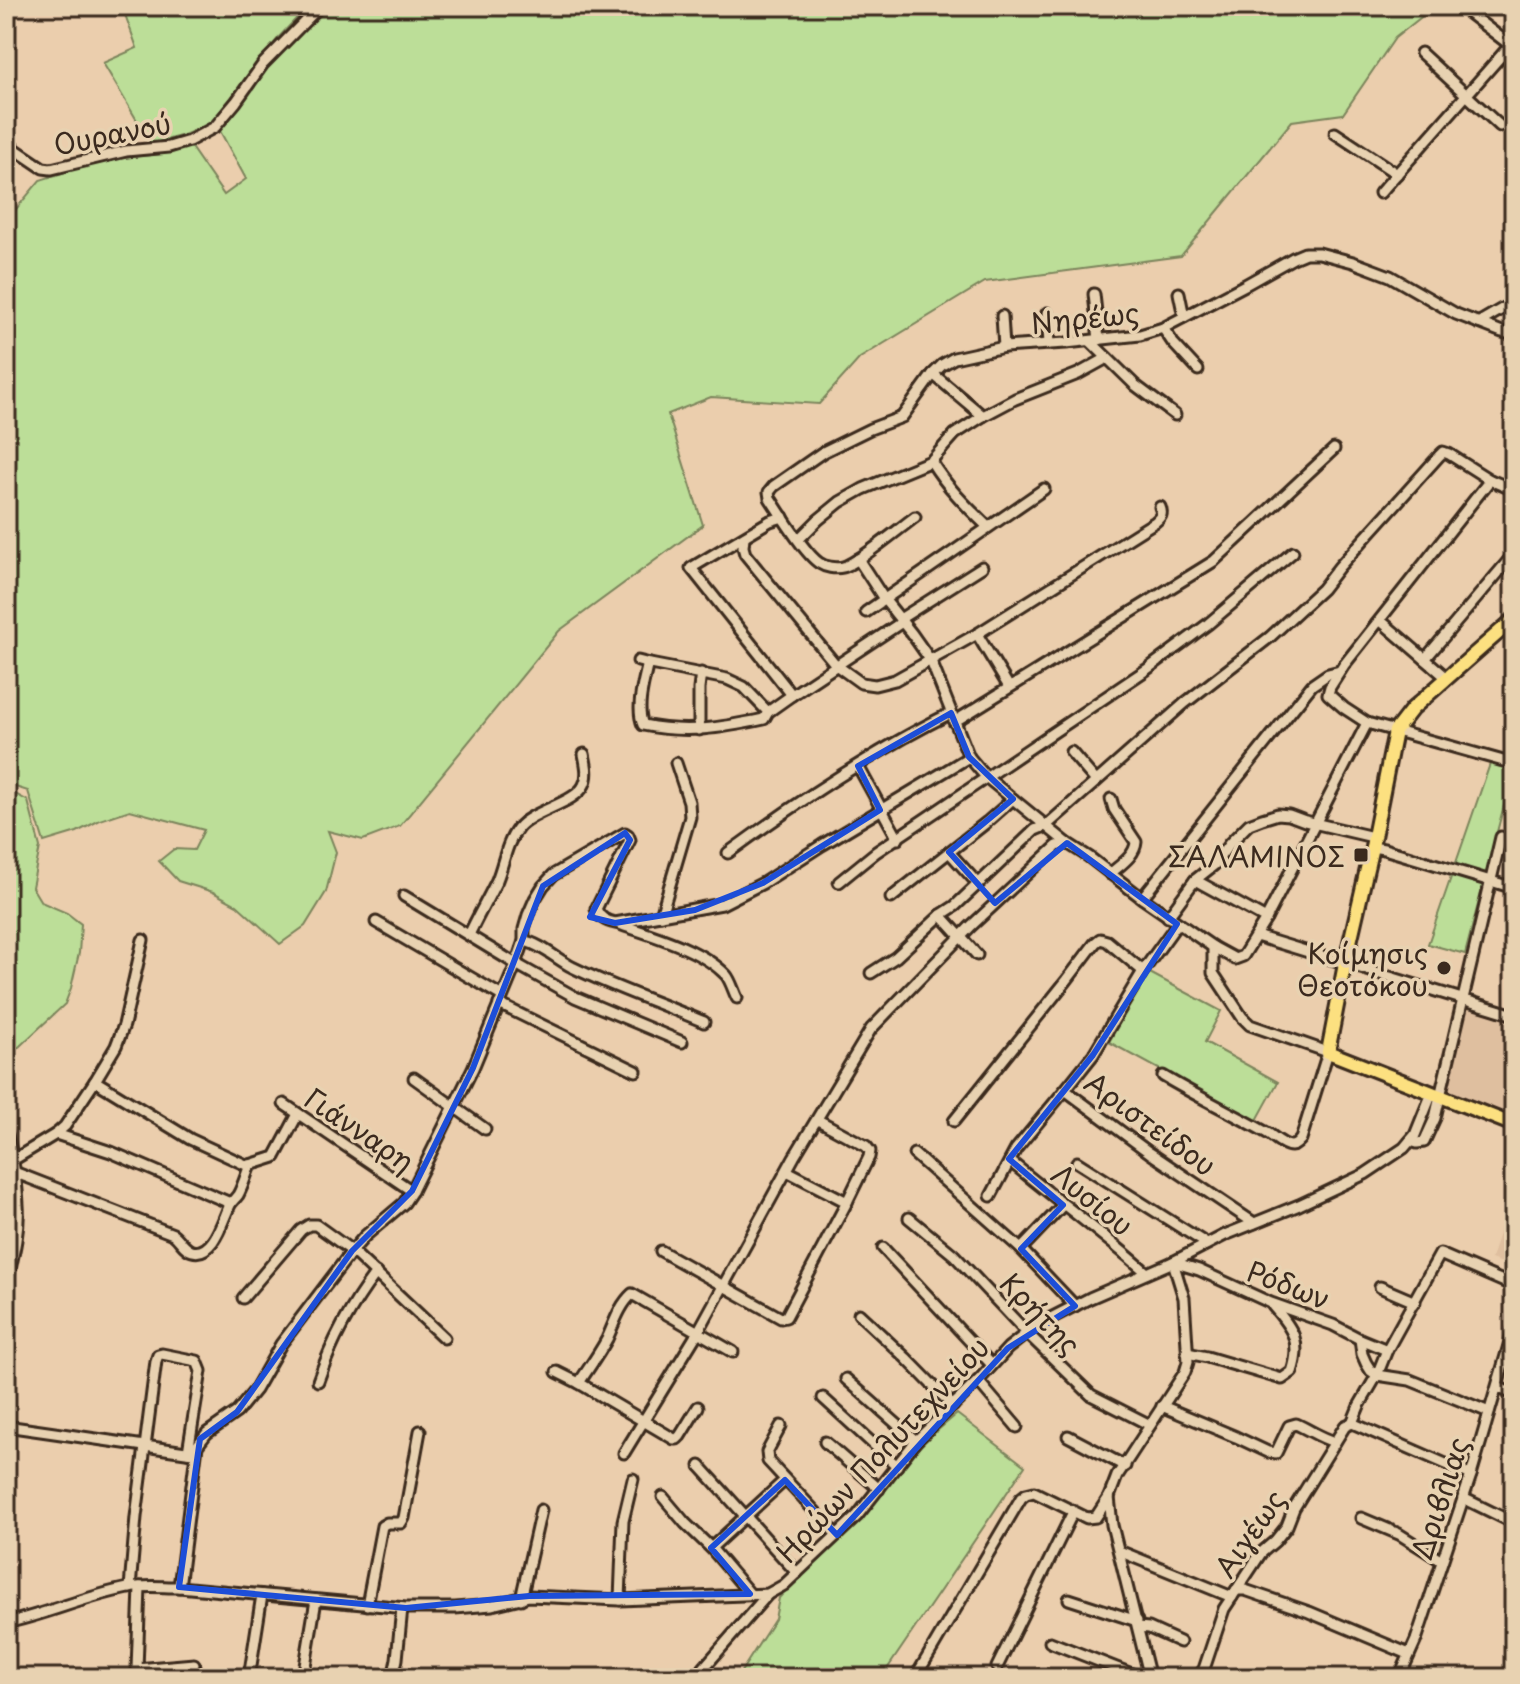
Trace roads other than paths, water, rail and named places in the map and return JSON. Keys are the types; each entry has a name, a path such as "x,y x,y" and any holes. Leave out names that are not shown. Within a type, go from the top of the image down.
{"main road":[{"path":"1514,619 1412,709 1395,731 1328,1052 1514,1125"}],"street":[{"name":"Ουρανού","path":"6,143 43,168 51,169 126,151 169,147 189,141 215,127 263,64 320,6"},
{"path":"1380,193 1513,45 1462,8"},
{"path":"1421,53 1500,126"},
{"path":"1335,133 1397,174"},
{"name":"Νηρέως","path":"783,517 770,498 769,492 774,486 823,452 902,417 933,374 954,358 1004,347 1140,335 1163,328 1305,253 1319,253 1353,262 1390,276 1456,314 1514,335"},
{"path":"1179,293 1184,317"},
{"path":"1094,294 1094,341 1135,385 1175,415"},
{"path":"1478,323 1514,302"},
{"path":"1047,313 1049,344"},
{"path":"1002,316 1004,347"},
{"path":"1163,328 1198,370"},
{"path":"799,539 840,502 863,489 931,461 955,434 983,416 1107,358"},
{"path":"933,374 983,416"},
{"path":"728,853 820,788 900,738 952,718 1009,687 1214,561 1334,449"},
{"path":"871,973 896,957 1035,830 1047,825 1185,703 1270,637 1322,589 1443,452 1490,480 1514,490"},
{"path":"931,461 953,492 988,527"},
{"path":"1490,480 1340,671 1328,694 1367,723 1514,764"},
{"path":"866,612 1044,489"},
{"path":"744,537 745,554 836,665 861,683 875,685 895,680 977,634 1161,518 1160,507"},
{"path":"792,695 691,568 770,521 783,517 820,564 844,567 915,517"},
{"path":"839,882 876,852 1146,670 1208,624 1293,552"},
{"path":"1425,659 1514,554"},
{"path":"858,559 931,661 969,757 986,777 1067,843 1177,924 1235,959 1243,956 1266,919 1367,723"},
{"path":"650,664 642,700 640,720 643,725 699,730 764,719 768,712 792,695 982,567"},
{"path":"1381,621 1447,678"},
{"path":"977,634 1009,687"},
{"path":"638,661 727,679 744,687 768,712"},
{"path":"1142,898 1312,685 1328,674 1340,671"},
{"path":"699,730 701,673"},
{"path":"1071,752 1096,781"},
{"path":"469,935 518,828 584,787 584,754"},
{"path":"615,923 722,904 763,883 969,757"},
{"path":"661,915 690,817 689,802 676,763"},
{"path":"858,766 898,839"},
{"path":"891,898 1013,799"},
{"path":"1110,874 1136,848 1136,842 1114,809 1111,799"},
{"path":"1168,917 1195,880 1214,865 1249,824 1278,814 1514,888"},
{"path":"192,1452 200,1439 237,1412 255,1390 281,1344 352,1251 404,1203 412,1191 473,1068 516,964 528,915 543,886 553,875 625,833 628,835 630,840 597,903 598,914 606,921 675,945 707,961 728,977 737,998"},
{"name":"Ηρώων Πολυτεχνείου","path":"6,1623 135,1587 179,1587 402,1608 492,1605 529,1596 620,1600 768,1594 778,1590 857,1516 916,1441 1008,1348 1027,1333 1075,1306 1365,1174 1404,1148 1415,1135 1436,1095 1501,837"},
{"path":"624,1453 698,1332 787,1171 871,1029 961,936 1057,846 1067,843"},
{"path":"949,852 978,884"},
{"path":"1195,880 1266,919"},
{"path":"404,896 575,997 682,1042"},
{"path":"941,915 977,955"},
{"path":"376,922 500,1000 636,1071"},
{"name":"Αριστείδου","path":"1177,924 1143,971 1093,1055 1065,1090 1150,1153 1254,1223"},
{"path":"1256,936 1514,1015"},
{"path":"954,1121 1100,939 1107,941 1143,971"},
{"path":"10,1160 65,1126 95,1081 116,1046 124,1025 143,940"},
{"path":"524,941 534,943 575,968 704,1022"},
{"path":"1163,1076 1290,1146 1301,1139 1328,1052 1250,1025 1213,973 1213,947"},
{"path":"414,1078 485,1129"},
{"path":"95,1081 190,1139 250,1165 275,1157 298,1114"},
{"path":"991,1196 1023,1139 1065,1090"},
{"name":"Γιάνναρη","path":"284,1104 412,1191"},
{"path":"661,1251 781,1318 786,1317 847,1202 870,1151 818,1120"},
{"path":"6,1130 19,1207 16,1241 6,1286"},
{"path":"56,1134 111,1152 230,1203"},
{"path":"914,1154 1021,1249 1075,1306"},
{"name":"Λυσίου","path":"1010,1161 1147,1273"},
{"path":"1077,1162 1207,1244"},
{"path":"14,1172 173,1234 187,1248 199,1251 216,1237 250,1165"},
{"path":"787,1171 847,1202"},
{"path":"1021,1249 1063,1205"},
{"name":"Κρήτης","path":"909,1218 954,1255 1091,1395 1150,1425"},
{"path":"243,1298 301,1230 316,1225 352,1251 444,1338"},
{"path":"883,1248 992,1365"},
{"name":"Αιγέως","path":"1197,1678 1204,1669 1222,1613 1261,1553 1287,1526 1294,1508 1345,1426 1352,1423 1387,1350 1440,1254 1514,1286"},
{"path":"931,1678 917,1675 1021,1498 1034,1492 1087,1518 1096,1517 1112,1486 1185,1372 1188,1362 1184,1298 1173,1262"},
{"name":"Ρόδων","path":"1173,1262 1199,1270 1271,1303 1302,1326 1333,1325 1387,1350"},
{"path":"318,1381 329,1349 358,1297 376,1273"},
{"path":"1380,1287 1415,1302"},
{"path":"579,1383 632,1294 733,1352"},
{"path":"1187,1353 1282,1379 1292,1372 1296,1362 1302,1326 1271,1303"},
{"path":"859,1314 953,1406"},
{"name":"Δριβλιας","path":"1400,1675 1471,1475 1514,1328"},
{"path":"1360,1339 1366,1363 1377,1375 1410,1380 1489,1412"},
{"path":"179,1587 201,1371 197,1361 162,1354 156,1361 136,1517 137,1669 194,1664"},
{"path":"557,1372 677,1439 698,1407"},
{"path":"846,1379 916,1441"},
{"path":"978,1381 1017,1427"},
{"path":"1498,1387 1514,1395"},
{"path":"823,1398 897,1466"},
{"path":"1162,1406 1268,1452 1276,1453 1289,1426 1296,1424 1308,1428 1320,1438 1335,1442"},
{"path":"1352,1423 1471,1475"},
{"path":"6,1426 192,1452"},
{"path":"781,1426 766,1456 768,1461 837,1535"},
{"path":"367,1605 382,1526 401,1523 404,1518 420,1431"},
{"path":"1068,1436 1125,1466"},
{"path":"825,1442 879,1489"},
{"path":"700,1466 797,1573"},
{"path":"620,1600 623,1521 633,1479"},
{"path":"711,1548 785,1480"},
{"path":"663,1497 750,1594"},
{"path":"1109,1497 1112,1525 1150,1678"},
{"path":"1463,1498 1514,1523"},
{"path":"521,1599 541,1510"},
{"path":"997,1667 1073,1512"},
{"path":"1361,1518 1399,1534 1442,1561"},
{"path":"1119,1551 1234,1593 1245,1590 1309,1612 1409,1654"},
{"path":"695,1678 768,1594"},
{"path":"249,1678 262,1595"},
{"path":"1069,1599 1180,1642"},
{"path":"303,1678 316,1600"},
{"path":"393,1678 402,1608"},
{"path":"1050,1642 1142,1678"},
{"path":"1400,1675 1414,1678"}],"place":[{"name":"ΣΑΛΑΜΙΝΟΣ","path":"1361,855"},
{"name":"Κοίμησις Θεοτόκου","path":"1444,968"}]}
